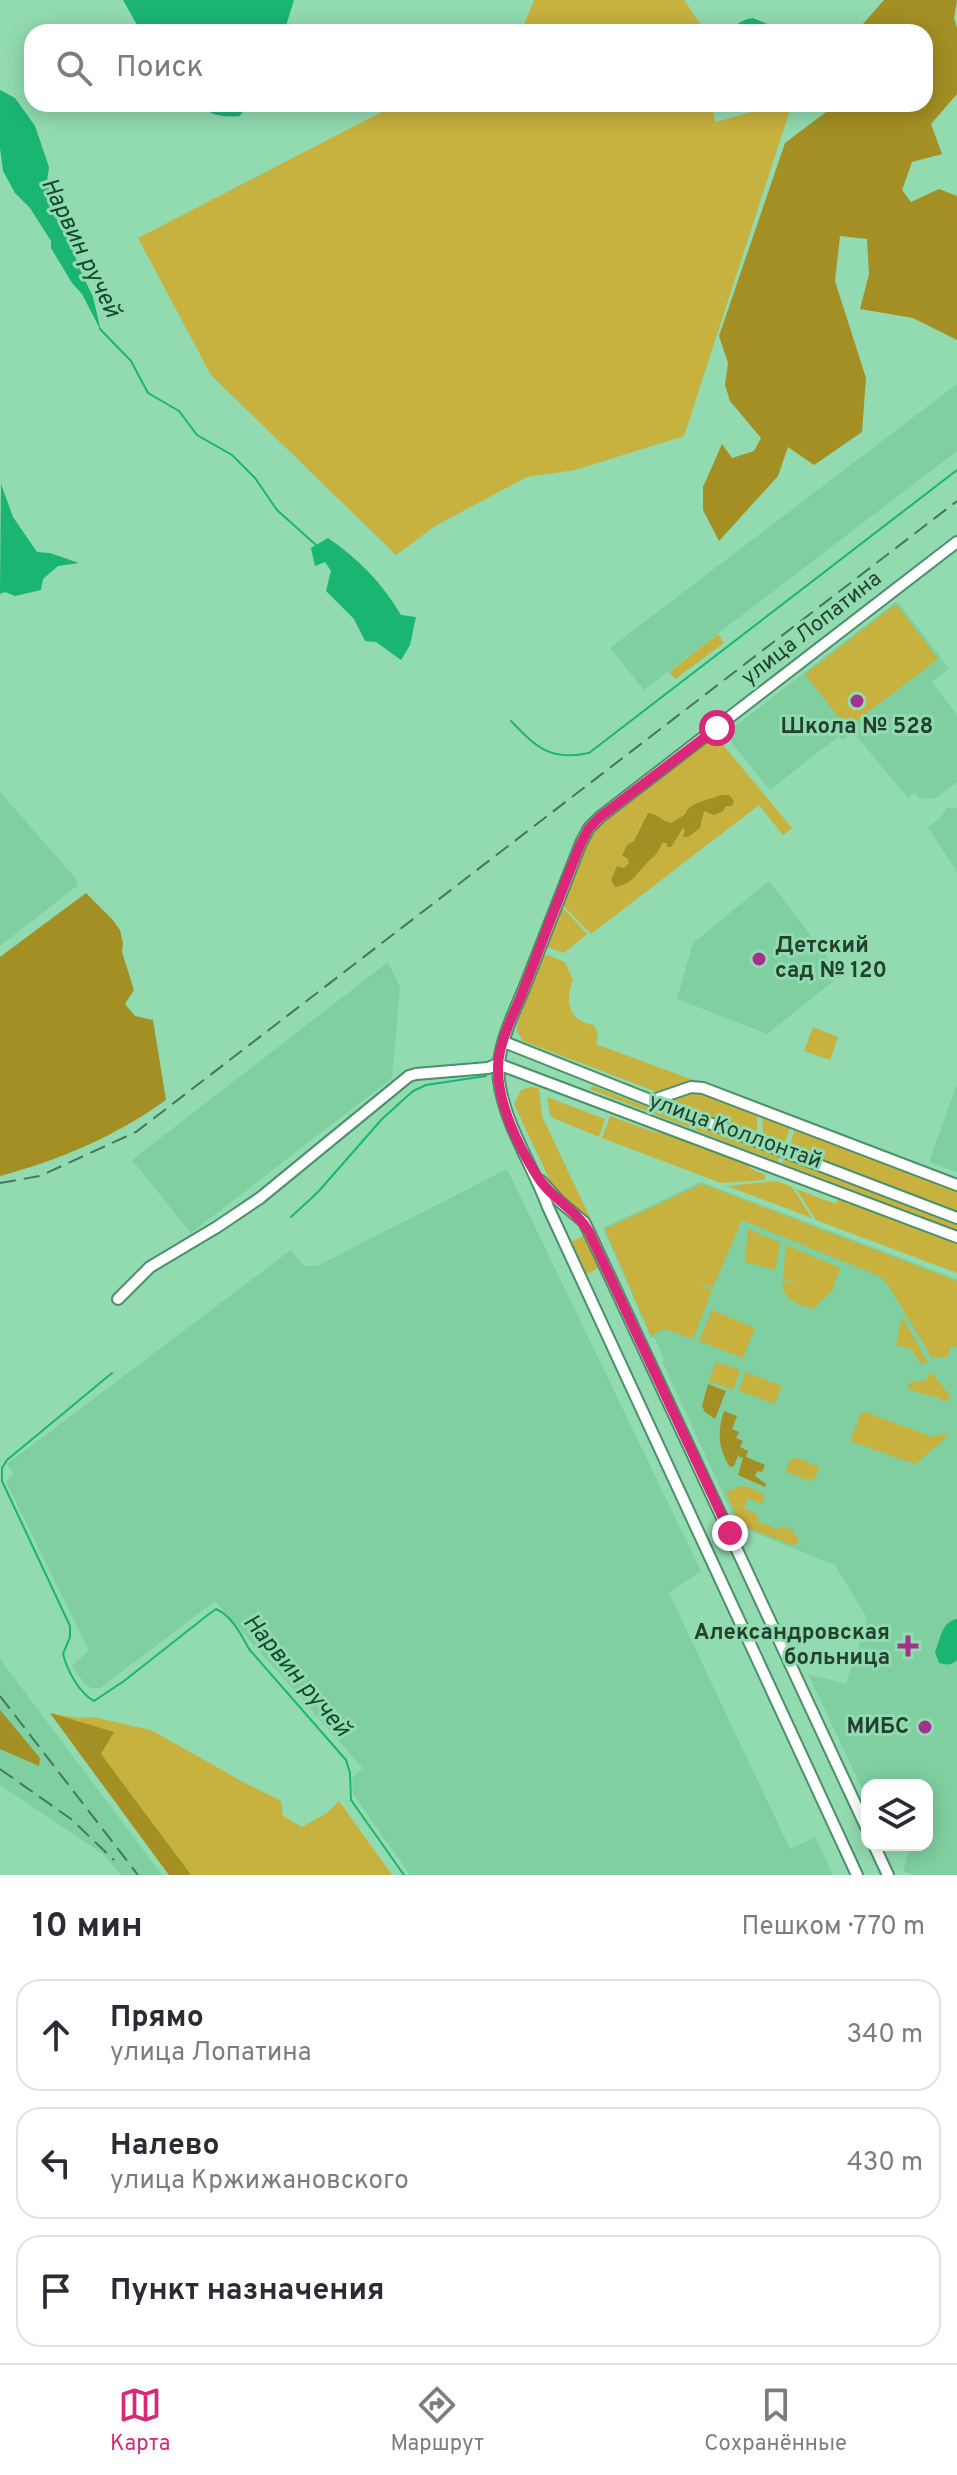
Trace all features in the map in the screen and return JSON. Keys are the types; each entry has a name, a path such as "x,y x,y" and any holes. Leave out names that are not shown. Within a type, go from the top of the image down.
{"street":[{"name":"улица Лопатина","path":"498,1064 589,828 957,542"},
{"name":"улица Коллонтай","path":"504,1042 957,1218"},
{"name":"улица Коллонтай","path":"498,1064 957,1237"},
{"path":"118,1299 150,1267 260,1198 409,1076 488,1068 498,1064 503,1102 548,1207 857,1875"},
{"path":"653,1100 691,1087 703,1088 957,1185"},
{"path":"537,1177 584,1222 861,1816"},
{"path":"548,1207 559,1201"},
{"path":"877,1851 888,1875"}],"shaded area":[{"path":"123,0 294,0 286,24 136,24"},
{"path":"534,0 684,0 700,24 524,24"},
{"path":"884,0 957,0 954,18 957,28 957,94 931,124 942,154 912,162 902,190 911,202 939,189 957,196 957,340 913,318 860,309 869,274 867,239 840,236 835,281 866,378 862,432 814,465 788,447 778,476 719,541 703,510 703,487 722,444 732,458 754,451 761,438 730,401 725,385 728,363 719,336 785,143 826,112 933,112 933,24 863,24"},
{"path":"753,18 768,24 736,24"},
{"path":"0,90 15,98 35,126 49,167 47,181 50,193 64,203 77,263 93,297 101,331 82,294 51,248 51,241 30,208 15,193 3,171"},
{"path":"243,112 240,116 228,117 212,113"},
{"path":"382,112 713,112 715,122 751,112 789,112 684,436 575,470 527,477 435,526 396,555 211,375 138,238"},
{"path":"957,384 957,451 644,690 610,648"},
{"path":"1,484 13,517 37,552 79,563 58,566 43,579 41,590 15,596 5,592 0,594"},
{"path":"328,538 369,572 401,615 416,617 410,645 401,660 376,642 365,641 354,619 326,591 331,571 325,562 315,566 311,548"},
{"name":"Школа № 528","path":"897,601 949,668 932,682 957,715 957,782 936,798 920,799 915,793 908,798 853,732 842,740 839,736 771,789 767,787 725,734"},
{"path":"896,604 938,659 847,728 805,674"},
{"path":"718,634 724,643 675,679 669,672"},
{"path":"715,735 792,828 783,835 759,805 591,934 563,905 588,838 595,829"},
{"path":"0,792 77,880 77,886 0,946"},
{"path":"720,795 729,795 734,801 732,806 726,806 714,815 704,811 700,828 683,837 683,828 671,847 662,843 657,853 633,878 615,887 611,880 617,866 624,868 629,863 622,856 627,845 634,841 648,813 672,823 692,806"},
{"path":"947,808 957,808 957,872 928,827"},
{"name":"Детский сад № 120","path":"769,881 841,975 767,1034 677,999 693,943"},
{"path":"86,893 120,930 122,952 134,990 125,1004 135,1016 153,1020 166,1100 87,1146 0,1176 0,957"},
{"path":"562,907 587,934 564,953 547,947"},
{"path":"543,956 565,962 573,980 569,995 571,1009 579,1020 594,1025 598,1035 596,1044 704,1084 657,1092 523,1041 517,1031 518,1022"},
{"path":"388,962 400,987 392,1078 191,1233 132,1160"},
{"path":"813,1027 838,1037 830,1060 804,1051"},
{"path":"957,1084 957,1172 929,1162"},
{"path":"593,1086 779,1157 778,1162 592,1090 590,1088"},
{"path":"539,1088 542,1116 592,1222 562,1197 551,1183 514,1104 521,1090"},
{"path":"691,1092 702,1093 757,1115 757,1135 671,1100"},
{"path":"547,1097 605,1119 599,1137 553,1118"},
{"path":"610,1116 671,1135 750,1165 749,1168 766,1175 764,1180 721,1183 602,1138"},
{"path":"762,1116 791,1127 785,1142 763,1134"},
{"path":"795,1129 957,1191 957,1211 789,1147"},
{"path":"784,1159 957,1225 957,1230 782,1163"},
{"path":"507,1169 701,1571 669,1593 790,1849 815,1837 833,1875 410,1875 353,1794 352,1778 363,1768 215,1601 100,1688 91,1688 84,1683 72,1666 89,1651 6,1482 14,1474 7,1464 291,1250 304,1266 317,1266"},
{"path":"777,1181 792,1187 812,1218 727,1186"},
{"path":"701,1182 957,1279 957,1875 914,1875 903,1871 909,1852 906,1851 933,1851 933,1779 861,1779 861,1786 808,1674 846,1684 867,1618 835,1565 738,1526 603,1228"},
{"path":"702,1184 957,1281 957,1347 951,1346 947,1357 932,1358 887,1283 879,1276 742,1220 713,1287 698,1284 712,1290 693,1339 664,1329 651,1336 605,1229"},
{"path":"796,1189 836,1204 838,1199 957,1244 957,1273 816,1220"},
{"path":"748,1229 780,1243 775,1270 745,1262"},
{"path":"587,1234 602,1266 587,1274 571,1242"},
{"path":"786,1245 840,1268 832,1291 813,1309 792,1300 785,1293 782,1281 802,1287 783,1279"},
{"path":"712,1310 755,1328 743,1358 699,1341"},
{"path":"902,1317 927,1361 922,1365 911,1349 896,1345"},
{"path":"716,1362 740,1370 733,1390 709,1381"},
{"path":"745,1372 782,1386 775,1404 739,1391"},
{"path":"932,1373 951,1397 943,1402 936,1396 908,1389 909,1383 919,1382"},
{"path":"708,1384 726,1391 715,1419 702,1406"},
{"path":"724,1411 737,1416 732,1429 739,1432 736,1438 743,1441 740,1447 748,1451 746,1457 765,1465 762,1472 757,1471 755,1476 766,1484 765,1487 738,1475 743,1458 738,1456 734,1466 730,1467 726,1460 720,1440"},
{"path":"862,1411 933,1437 948,1436 915,1464 850,1441"},
{"path":"797,1458 819,1467 815,1479 811,1478 810,1481 786,1472 790,1460"},
{"path":"742,1486 764,1495 763,1504 748,1498 744,1508 758,1515 757,1521 779,1530 782,1526 794,1531 793,1535 799,1537 795,1546 740,1525 726,1492"},
{"path":"957,1619 957,1660 949,1664 939,1663 935,1652 942,1632 948,1623"},
{"path":"0,1659 162,1875 121,1875 103,1854 0,1785"},
{"path":"0,1710 40,1758 39,1766 0,1749"},
{"path":"50,1713 92,1717 151,1730 281,1801 283,1816 302,1827 327,1813 339,1801 392,1875 169,1875"},
{"path":"50,1713 114,1732 101,1754 191,1875 169,1875"}],"waterway":[{"name":"Нарвин ручей","path":"100,329 131,361 148,393 179,411 197,435 232,455 255,478 277,510 316,545"},
{"path":"511,721 529,739 554,754 589,753 957,470"},
{"name":"Нарвин ручей","path":"291,1217 318,1192 382,1119 413,1091 426,1085 486,1076"},
{"name":"Нарвин ручей","path":"112,1373 7,1460 2,1468 2,1481 70,1626 70,1637 63,1654 74,1680 83,1693 94,1701 216,1609 222,1612 236,1626 249,1649 346,1760 351,1800 404,1875"}],"railway":[{"path":"0,1183 40,1176 136,1132 957,501"},
{"path":"0,1696 138,1875"},
{"path":"0,1769 71,1819 114,1860"}],"place":[{"name":"Школа № 528","path":"857,701"},
{"name":"Детский сад № 120","path":"759,959"},
{"name":"Александровская больница","path":"908,1646"},
{"name":"МИБС","path":"925,1727"}],"route":[{"path":"717,728 589,828 516,1010 498,1064 503,1102 537,1177 584,1222 730,1533"}]}
